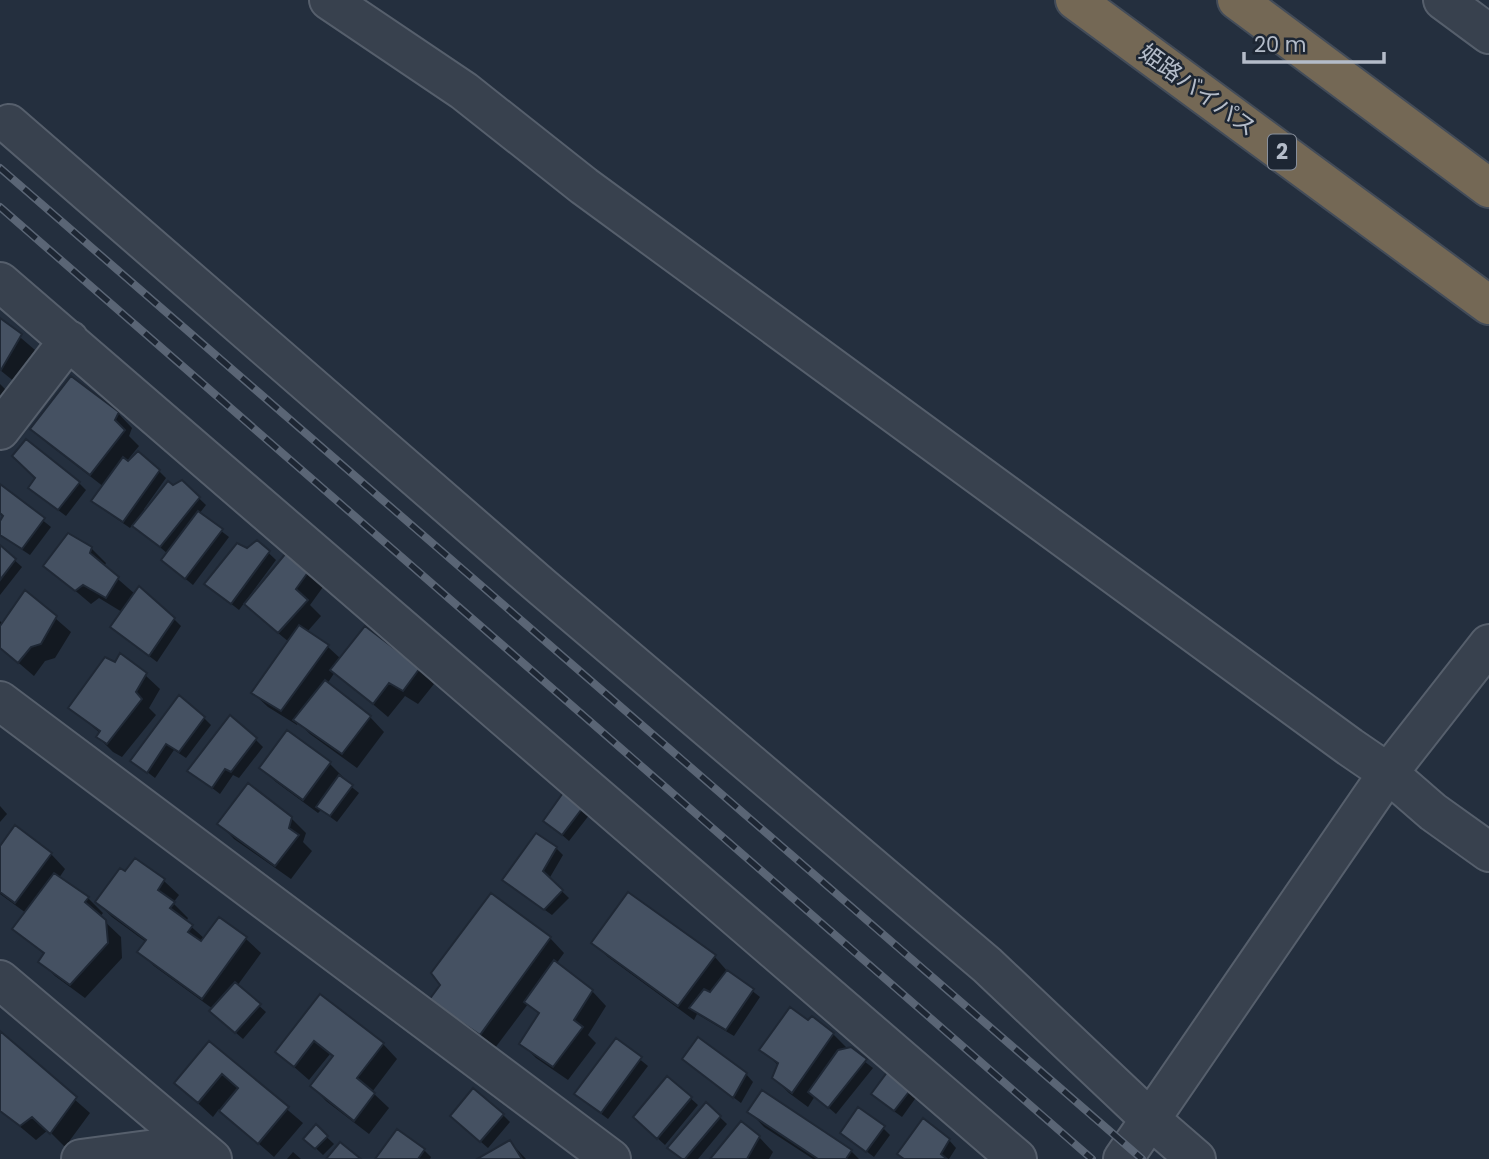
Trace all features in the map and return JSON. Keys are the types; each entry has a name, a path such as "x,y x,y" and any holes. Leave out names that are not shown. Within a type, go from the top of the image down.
{"highway":[{"name":"姫路バイパス","path":"1075,0 1489,305"},
{"path":"1237,0 1489,188"}],"street":[{"path":"329,0 464,91 595,195 1388,773 1433,812 1489,852"},
{"path":"373,0 384,37"},
{"path":"1443,0 1489,34"},
{"path":"9,124 541,586 988,965 1151,1120 1196,1159"},
{"path":"0,282 1017,1159"},
{"path":"0,430 69,340"},
{"path":"1123,1159 1388,773 1489,644"},
{"path":"0,701 611,1159"},
{"path":"0,980 202,1152"},
{"path":"81,1159 202,1152"}],"building":[{"path":"0,318 22,334 1,370 0,369"},
{"path":"71,376 119,412 115,420 125,430 90,475 30,429"},
{"path":"26,439 80,482 58,510 28,488 35,478 12,456"},
{"path":"138,451 160,470 123,522 91,501 123,457 128,461"},
{"path":"182,480 200,497 160,547 132,526 168,481 173,485"},
{"path":"0,484 45,518 22,549 0,535 0,521 3,516 0,513"},
{"path":"198,511 223,529 185,579 161,560"},
{"path":"68,533 92,547 90,553 119,577 106,598 83,585 75,591 43,566"},
{"path":"257,540 270,551 231,604 204,584 237,543 247,548"},
{"path":"0,545 16,559 0,580"},
{"path":"286,553 309,571 296,589 308,600 278,633 244,604"},
{"path":"139,586 175,618 149,656 110,627"},
{"path":"25,590 57,616 41,644 31,647 18,663 0,648 0,626"},
{"path":"299,625 329,645 281,711 251,693"},
{"path":"365,626 420,668 403,691 389,683 373,704 330,670"},
{"path":"120,653 147,673 136,692 142,699 107,744 96,737 100,731 68,708 105,657 115,662"},
{"path":"325,680 371,716 342,754 293,720"},
{"path":"179,695 205,717 179,752 166,744 147,773 130,761"},
{"path":"230,715 257,738 231,772 225,769 212,788 187,771"},
{"path":"287,730 331,762 303,800 259,768"},
{"path":"339,775 353,785 330,816 316,807"},
{"path":"248,783 292,817 289,828 299,835 275,866 217,824"},
{"path":"565,790 584,806 562,835 543,821"},
{"path":"15,825 52,853 15,903 0,892 0,846"},
{"path":"536,833 557,847 543,871 563,890 544,910 502,880"},
{"path":"135,858 165,879 158,890 175,902 170,908 193,925 188,932 201,941 219,917 247,937 202,999 137,952 146,940 95,902 120,868 125,871"},
{"path":"54,873 89,897 85,902 106,920 108,943 70,985 38,962 44,953 12,929"},
{"path":"628,892 716,955 678,1006 591,943"},
{"path":"491,893 551,937 480,1035 429,1000 440,985 431,973"},
{"path":"554,960 593,990 574,1020 583,1027 553,1067 519,1044 539,1013 524,1002"},
{"path":"727,970 754,989 726,1030 689,1008 704,989 710,992"},
{"path":"235,982 261,1004 235,1033 209,1011"},
{"path":"320,994 384,1043 357,1078 375,1093 354,1121 310,1086 333,1056 314,1041 294,1067 275,1052"},
{"path":"790,1007 808,1020 812,1016 834,1033 792,1093 772,1078 778,1063 759,1050"},
{"path":"0,1031 77,1097 50,1134 32,1117 20,1126 0,1111"},
{"path":"698,1037 747,1073 733,1098 682,1059"},
{"path":"616,1038 642,1057 601,1113 574,1094"},
{"path":"209,1041 289,1107 258,1144 219,1111 238,1088 222,1074 198,1103 174,1083"},
{"path":"851,1047 867,1059 828,1108 808,1092 838,1050"},
{"path":"891,1067 915,1084 894,1111 871,1094"},
{"path":"667,1076 692,1097 657,1139 633,1117"},
{"path":"473,1088 504,1114 480,1142 450,1116"},
{"path":"762,1090 852,1150 846,1159 818,1159 747,1112"},
{"path":"706,1102 721,1116 685,1159 682,1159 667,1148"},
{"path":"858,1107 885,1126 866,1152 840,1133"},
{"path":"923,1118 950,1139 941,1154 947,1159 904,1159 897,1154"},
{"path":"741,1121 760,1136 747,1159 710,1159"},
{"path":"316,1124 328,1136 315,1149 303,1139"},
{"path":"397,1129 425,1149 418,1159 375,1159"},
{"path":"510,1140 522,1159 477,1159"},
{"path":"340,1142 361,1159 326,1159"}],"railway":[{"path":"0,168 1142,1159"},
{"path":"0,207 1092,1159"}]}
